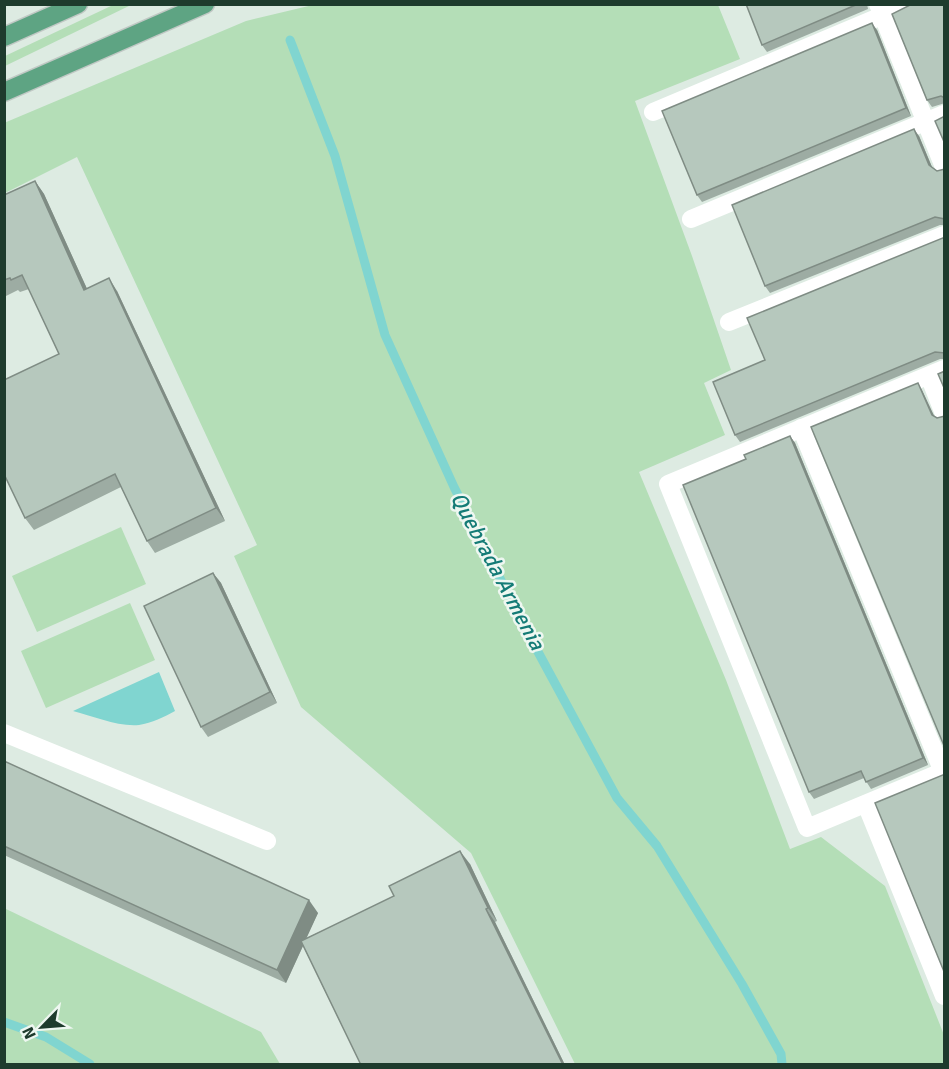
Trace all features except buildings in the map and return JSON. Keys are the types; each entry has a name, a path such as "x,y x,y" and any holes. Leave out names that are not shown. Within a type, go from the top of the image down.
{"main road":[{"path":"6,34 78,4"},
{"path":"4,92 205,4"}],"street":[{"path":"653,112 880,10 910,4"},
{"path":"880,10 945,167"},
{"path":"691,219 945,114"},
{"path":"729,322 945,235"},
{"path":"801,428 944,771 807,828 668,483 801,428 937,373 945,414"},
{"path":"4,733 267,841"},
{"path":"866,804 945,996"}],"green space":[{"path":"317,4 718,5 740,59 635,101 731,370 704,383 725,435 639,472 726,680 790,849 821,837 885,886 944,1035 944,1064 575,1064 471,853 301,707 234,556 257,545 77,157 5,193 4,123 246,21"},
{"path":"113,5 131,5 5,66 5,56"},
{"path":"121,527 146,584 37,632 12,576"},
{"path":"130,603 155,660 46,708 21,651"},
{"path":"4,908 261,1032 280,1064 5,1064"}],"water":[{"path":"159,672 175,711 162,718 144,724 131,725 114,723 73,711"}],"waterway":[{"name":"Quebrada Armenia","path":"290,40 335,156 385,335 454,487 524,626 617,798 657,846 742,984 781,1054 782,1064"},
{"path":"4,1022 46,1037 90,1064"}]}
